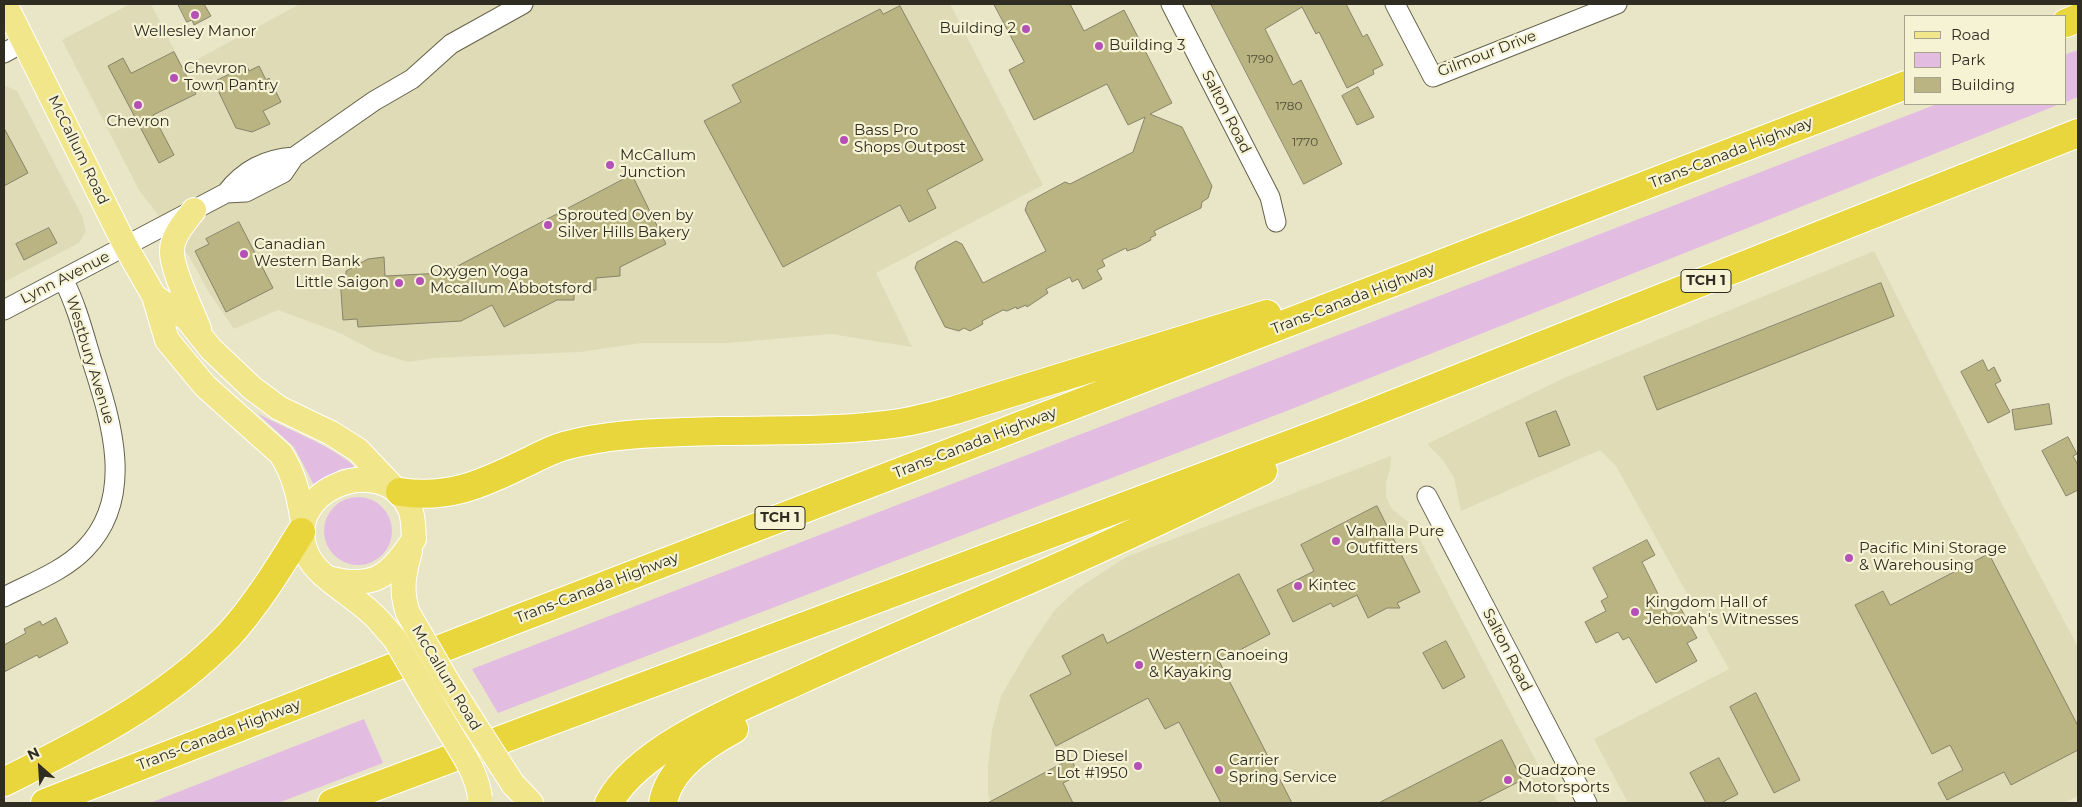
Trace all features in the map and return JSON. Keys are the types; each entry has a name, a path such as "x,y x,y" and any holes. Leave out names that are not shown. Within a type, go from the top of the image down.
{"highway":[{"name":"Trans-Canada Highway","path":"45,803 516,619 1904,86"},
{"name":"TCH 1","path":"332,803 1333,428 2078,133"},
{"path":"396,489 435,494 462,490 489,480 561,447 604,436 640,433 839,428 900,423 932,416 1517,236"},
{"path":"609,803 621,786 635,772 669,746 713,721 888,639 1161,521 1296,454 1333,428"},
{"path":"4,782 101,731 138,709 185,676 230,634 275,574 302,527"},
{"path":"663,803 675,776 703,748 744,723 845,670 888,639"}],"main road":[{"name":"McCallum Road","path":"5,4 14,48 154,296 167,340 178,356 205,386 281,454 290,468 297,485 302,527"},
{"path":"194,210 178,231 172,250 175,268 201,335"},
{"name":"McCallum Road","path":"154,296 187,318 211,349 252,388 279,408 337,437 358,450 396,489"},
{"path":"364,480 396,489 411,510 414,539 391,570 377,579 359,583 328,578 315,568 307,554 302,527 308,509 332,487 364,480"},
{"name":"McCallum Road","path":"414,539 403,581 404,601 408,613 446,679 512,784 531,803"},
{"name":"McCallum Road","path":"328,578 372,611 395,639 473,772 479,784 480,801"}],"street":[{"name":"Lynn Avenue","path":"4,310 226,193 246,192 283,174 294,156 374,101 412,79 451,44 523,4"},
{"name":"Salton Road","path":"1170,4 1270,197 1276,222"},
{"name":"Gilmour Drive","path":"1395,4 1433,77 1617,4"},
{"name":"Westbury Avenue","path":"4,597 64,566 86,548 99,530 112,500 116,466 111,422 74,302 63,279"},
{"name":"Salton Road","path":"1428,496 1587,803"}],"shaded area":[{"name":"McCallum Junction","path":"130,4 151,4 183,67 300,4 950,4 1043,185 876,273 912,347 831,334 728,343 642,343 580,352 434,358 408,362 376,352 340,333 278,310 234,329 208,291 189,256 139,190 62,40"},
{"path":"4,85 17,91 82,216 86,231 79,243 4,282"},
{"name":"Pacific Mini Storage & Warehousing","path":"1874,251 2002,504 2078,647 2078,796 2064,803 1628,803 1594,739 1729,669 1616,466 1600,450 1461,511 1454,478 1443,460 1427,444 1562,379"},
{"path":"1391,456 1386,483 1386,497 1392,509 1413,526 1558,803 992,803 988,795 988,767 992,730 1001,696 1029,648 1054,611 1077,589 1126,557"}],"green space":[{"path":"2078,50 2078,97 2067,102 2067,54"},
{"path":"1934,105 2057,105 1284,412 498,713 472,669"},
{"path":"257,413 319,443 353,465 353,468 341,469 314,485 294,447"},
{"path":"351,497 365,497 377,502 387,512 392,524 392,538 387,550 377,560 365,565 351,565 339,560 329,550 324,538 324,524 329,512 339,502"},
{"path":"364,719 383,763 278,803 150,803"}],"building":[{"name":"Wellesley Manor","path":"178,4 204,4 211,16 194,25 192,20 187,22"},
{"path":"994,4 1070,4 1084,31 1124,10 1172,103 1150,114 1182,127 1212,186 1208,198 1202,202 1201,208 1154,231 1156,235 1150,238 1151,240 1136,248 1127,251 1126,248 1102,260 1105,266 1097,270 1102,279 1083,289 1078,279 1072,282 1070,277 1046,289 1048,293 1027,307 1026,305 1017,309 1016,307 1007,311 1003,310 982,321 983,324 970,331 964,328 959,331 945,327 915,268 917,262 956,241 962,244 983,283 1046,251 1025,210 1028,202 1065,182 1070,184 1133,152 1145,117 1128,125 1107,84 1034,120 1009,70 1024,62"},
{"path":"1211,4 1346,4 1363,37 1367,34 1383,65 1373,70 1374,74 1347,88 1319,32 1316,34 1302,7 1265,29 1293,85 1301,80 1342,164 1304,184"},
{"name":"Bass Pro Shops Outpost","path":"900,6 983,160 927,190 936,208 909,222 900,205 783,267 704,121 741,102 732,85 880,9 883,14"},
{"path":"174,52 196,94 153,115 174,155 159,163 108,66 123,58 131,73"},
{"path":"247,66 249,71 259,66 266,80 269,78 281,102 263,111 270,124 252,132 236,128 214,82"},
{"path":"1358,87 1374,117 1357,125 1342,96"},
{"path":"4,128 28,173 4,186"},
{"path":"632,175 666,244 620,267 620,276 596,278 596,290 574,291 574,300 557,300 504,327 492,305 461,321 358,327 357,319 343,320 340,278 346,277 346,271 368,259 384,257 385,276 444,273"},
{"path":"239,222 273,288 226,312 195,251 209,244 206,239"},
{"path":"49,228 57,243 24,260 16,244"},
{"path":"1881,283 1894,316 1657,410 1644,377"},
{"path":"1983,360 1988,371 1994,367 2001,381 1995,384 2010,412 1988,423 1961,372"},
{"path":"2049,404 2052,424 2015,430 2012,410"},
{"path":"1556,411 1570,445 1539,457 1526,423"},
{"path":"2068,437 2077,454 2073,456 2078,465 2078,490 2066,496 2042,451"},
{"path":"1377,506 1420,592 1397,603 1400,608 1387,608 1368,618 1357,595 1333,607 1331,603 1293,622 1277,590 1314,571 1301,545"},
{"name":"Kingdom Hall of Jehovah's Witnesses","path":"1647,540 1655,555 1642,562 1668,614 1680,607 1697,638 1687,643 1697,661 1656,683 1629,637 1623,640 1618,632 1596,643 1585,622 1606,611 1601,601 1608,597 1593,568"},
{"path":"1989,554 2078,726 2078,750 2011,785 2004,772 1947,800 1938,783 1963,770 1950,745 1932,754 1855,605 1883,591 1890,605"},
{"name":"Western Canoeing & Kayaking","path":"1239,574 1270,634 1219,661 1292,803 1221,803 1179,722 1165,729 1148,698 1056,746 1030,695 1071,674 1062,656 1103,634 1107,643"},
{"path":"56,618 68,643 39,658 37,655 4,672 4,645 26,633 24,629 40,621 42,625"},
{"path":"1446,641 1465,677 1443,689 1423,653"},
{"path":"1756,693 1800,780 1774,793 1730,707"},
{"path":"1502,740 1522,780 1477,803 1379,803"},
{"path":"1719,758 1738,794 1721,803 1706,803 1690,773"},
{"path":"1071,759 1079,775 1063,783 1073,803 988,803"}],"place":[{"name":"Wellesley Manor","path":"195,15"},
{"name":"Building 2","path":"1026,29"},
{"name":"Building 3","path":"1099,46"},
{"name":"Chevron Town Pantry","path":"174,78"},
{"name":"Chevron","path":"138,105"},
{"name":"Bass Pro Shops Outpost","path":"844,140"},
{"name":"McCallum Junction","path":"610,165"},
{"name":"Sprouted Oven by Silver Hills Bakery","path":"548,225"},
{"name":"Canadian Western Bank","path":"244,254"},
{"name":"Oxygen Yoga Mccallum Abbotsford","path":"420,281"},
{"name":"Little Saigon","path":"399,283"},
{"name":"Valhalla Pure Outfitters","path":"1336,541"},
{"name":"Pacific Mini Storage & Warehousing","path":"1849,558"},
{"name":"Kintec","path":"1298,586"},
{"name":"Kingdom Hall of Jehovah's Witnesses","path":"1635,612"},
{"name":"Western Canoeing & Kayaking","path":"1139,665"},
{"name":"BD Diesel - Lot #1950","path":"1138,766"},
{"name":"Carrier Spring Service","path":"1219,770"},
{"name":"Quadzone Motorsports","path":"1508,780"}]}
